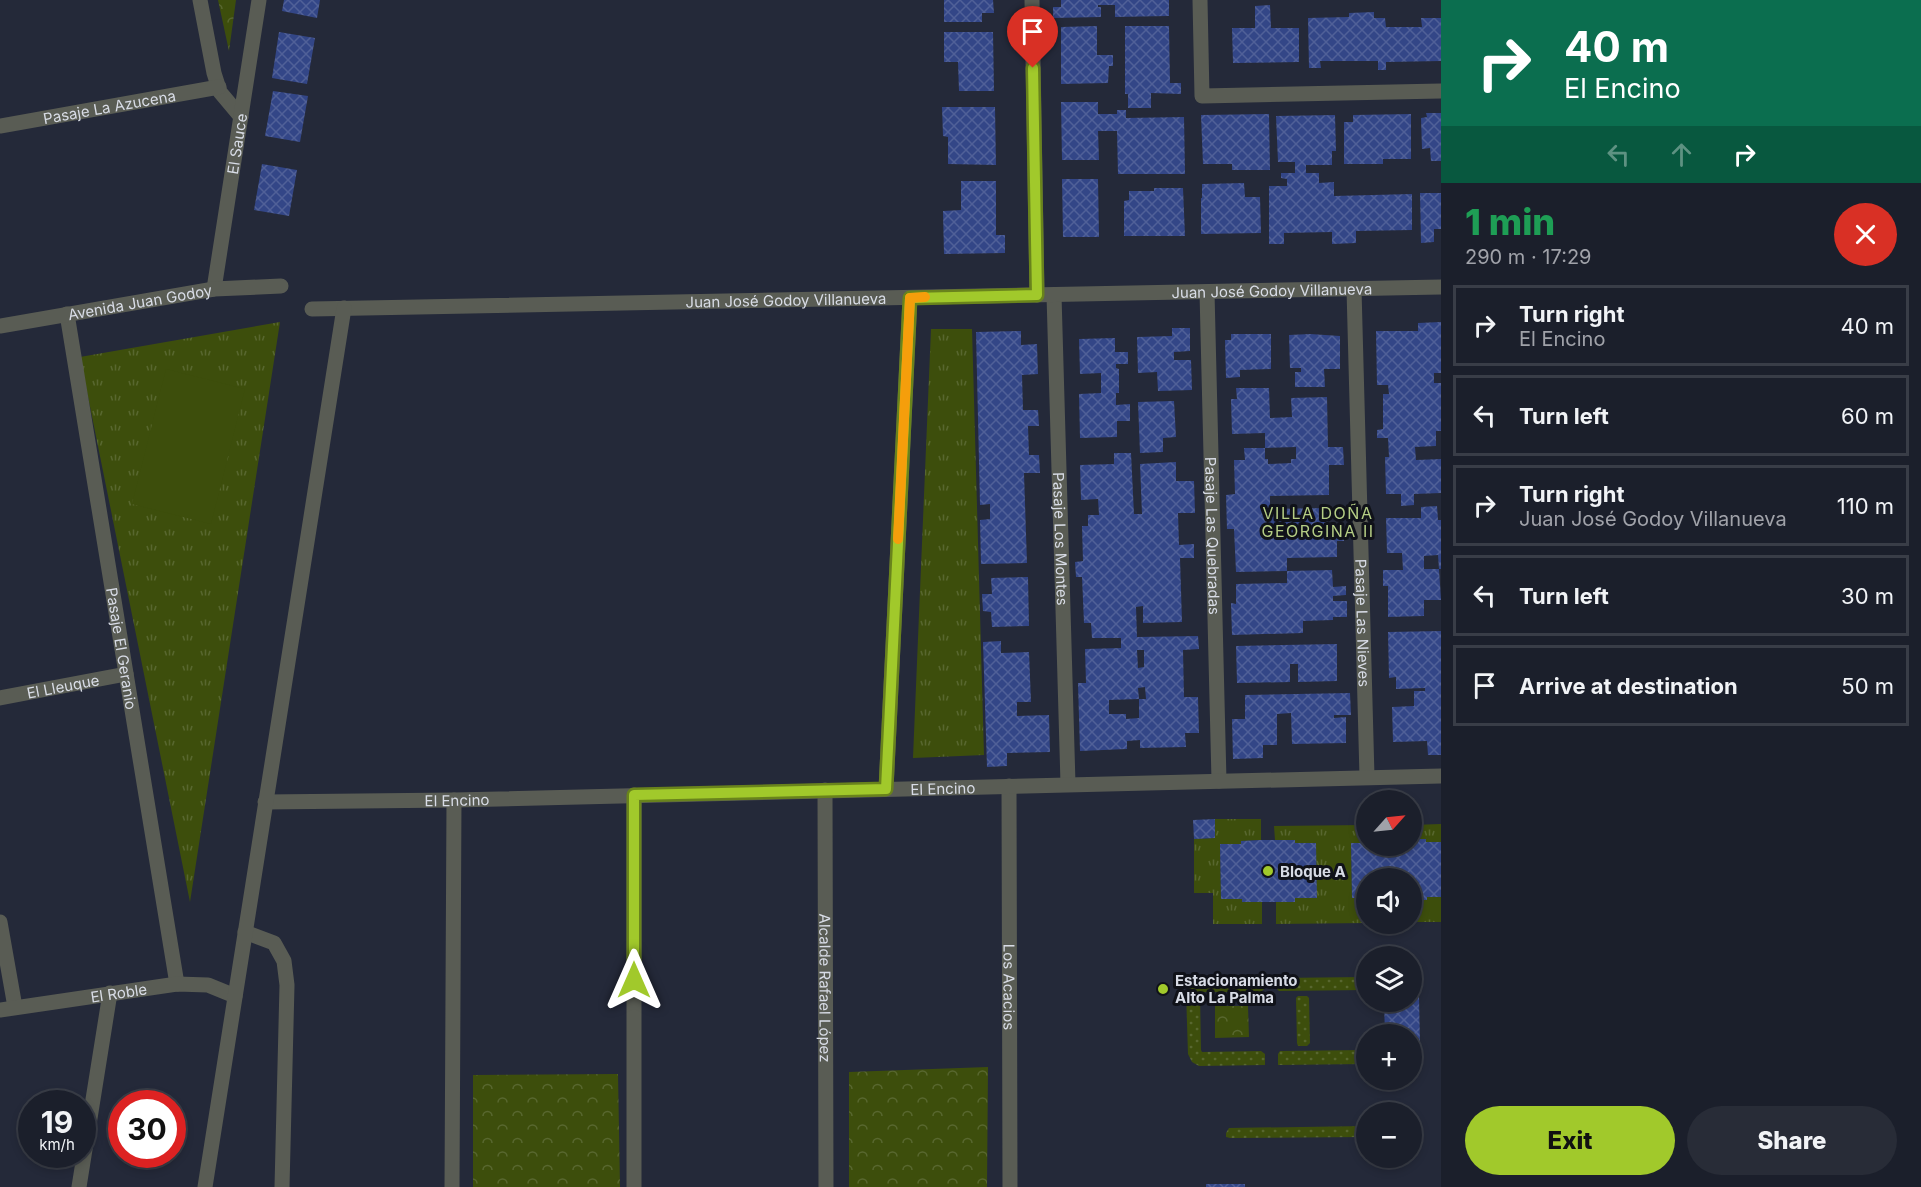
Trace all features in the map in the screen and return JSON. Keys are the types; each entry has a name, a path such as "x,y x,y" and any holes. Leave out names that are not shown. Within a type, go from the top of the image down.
{"street":[{"path":"200,0 214,73 220,92 241,117"},
{"name":"El Sauce","path":"214,289 259,0"},
{"path":"1032,0 1037,295"},
{"path":"1200,0 1202,96 1441,92"},
{"name":"Pasaje La Azucena","path":"0,126 219,87"},
{"name":"Avenida Juan Godoy","path":"0,326 214,289 281,286"},
{"name":"Juan José Godoy Villanueva","path":"312,309 1441,287"},
{"name":"Pasaje Las Nieves","path":"1354,289 1367,777"},
{"name":"Pasaje Las Quebradas","path":"1207,292 1219,781"},
{"name":"Pasaje Los Montes","path":"1054,295 1068,784"},
{"path":"886,789 910,298"},
{"path":"205,1187 344,308"},
{"name":"Pasaje El Geranio","path":"67,314 177,984"},
{"name":"El Lleuque","path":"0,698 126,674"},
{"name":"El Encino","path":"265,802 454,800 1441,776"},
{"name":"Los Acacios","path":"1009,786 1010,1187"},
{"name":"Alcalde Rafael López","path":"825,790 826,1187"},
{"path":"634,795 634,1187"},
{"path":"452,1187 454,800"},
{"path":"0,922 7,1008"},
{"path":"245,932 274,943 284,961 287,985 282,1187"},
{"name":"El Roble","path":"7,1008 177,984 208,985 235,996"},
{"path":"79,1187 110,993"}],"green space":[{"path":"218,0 236,0 229,51"},
{"path":"280,322 190,902 80,357"},
{"path":"931,329 972,329 984,755 913,758"},
{"path":"166,369 245,389 211,524 132,504"},
{"path":"1215,819 1261,819 1261,840 1220,845 1221,899 1262,902 1262,924 1213,924 1213,893 1194,893 1194,839 1215,838"},
{"path":"1441,824 1441,842 1426,842 1426,839 1422,839 1422,825"},
{"path":"1356,825 1356,843 1351,843 1352,898 1356,898 1356,923 1276,924 1276,902 1295,902 1295,898 1317,898 1295,843 1275,840 1274,826"},
{"path":"1427,897 1441,897 1441,922 1422,922 1422,900 1427,900"},
{"path":"1356,977 1356,990 1279,991 1276,978"},
{"path":"1197,979 1263,979 1264,989 1261,992 1202,992 1200,994 1201,1050 1202,1052 1261,1051 1265,1054 1265,1065 1199,1066 1192,1062 1188,1054 1186,991"},
{"path":"1298,996 1309,998 1310,1043 1307,1046 1298,1046 1297,1043 1296,998"},
{"path":"1215,1006 1248,1006 1249,1037 1215,1038"},
{"path":"1356,1050 1356,1064 1278,1065 1280,1051"},
{"path":"988,1067 987,1187 849,1187 849,1072"},
{"path":"618,1074 620,1187 473,1187 473,1075"},
{"path":"1356,1126 1356,1137 1230,1138 1226,1137 1229,1128"}],"building":[{"path":"284,0 320,0 317,18 282,11"},
{"path":"944,0 993,0 994,13 982,13 982,22 944,22"},
{"path":"1061,0 1169,0 1169,16 1115,17 1115,5 1098,5 1101,7 1101,17 1053,18 1053,7 1061,7"},
{"path":"1270,5 1271,28 1299,28 1299,62 1233,63 1232,28 1255,28 1255,6"},
{"path":"1374,12 1374,18 1385,18 1386,27 1422,27 1421,18 1441,18 1441,61 1386,62 1386,70 1378,70 1378,61 1320,61 1321,68 1309,68 1308,18 1349,17 1349,13"},
{"path":"1097,26 1097,55 1113,55 1113,66 1109,66 1108,83 1061,84 1061,27"},
{"path":"1125,26 1169,26 1170,83 1181,83 1181,94 1151,93 1151,108 1128,108 1128,94 1125,94"},
{"path":"279,32 315,38 307,84 272,78"},
{"path":"944,32 993,32 994,91 959,91 958,62 944,62"},
{"path":"273,91 308,96 300,142 265,136"},
{"path":"1061,102 1098,102 1098,114 1117,114 1117,110 1126,110 1126,118 1184,117 1185,174 1118,174 1117,131 1098,131 1099,160 1062,160"},
{"path":"942,107 995,107 996,165 948,164 948,137 943,136"},
{"path":"1426,113 1441,113 1441,161 1431,161 1430,148 1422,149 1421,118 1427,117"},
{"path":"1269,114 1270,170 1232,170 1232,164 1203,164 1201,115"},
{"path":"1411,114 1411,159 1383,159 1383,164 1344,164 1344,122 1353,122 1353,115"},
{"path":"1335,115 1336,151 1332,151 1332,165 1306,165 1306,173 1319,173 1319,183 1334,182 1334,196 1412,194 1412,230 1356,231 1356,243 1332,244 1332,232 1284,233 1284,244 1269,244 1269,186 1287,186 1287,179 1281,178 1281,173 1295,173 1295,162 1278,162 1276,116"},
{"path":"262,164 297,170 289,216 254,210"},
{"path":"1062,179 1098,179 1099,237 1063,237"},
{"path":"961,181 996,181 996,235 1005,235 1005,253 944,254 943,211 961,210"},
{"path":"1244,183 1245,197 1260,197 1261,233 1201,234 1202,184"},
{"path":"1154,188 1183,188 1185,236 1124,236 1124,201 1129,200 1129,191 1154,191"},
{"path":"1420,193 1441,193 1441,229 1434,229 1434,242 1421,243"},
{"path":"1441,322 1441,373 1434,373 1434,383 1441,383 1441,431 1436,431 1436,446 1415,447 1416,460 1441,459 1441,493 1414,494 1414,505 1401,506 1401,494 1386,494 1385,457 1389,457 1388,438 1377,438 1377,430 1383,429 1383,394 1389,394 1388,385 1377,385 1376,331 1418,331 1418,323"},
{"path":"1172,328 1190,328 1190,351 1174,352 1174,360 1191,360 1192,390 1158,391 1157,372 1138,373 1137,337 1172,336"},
{"path":"1021,331 1021,345 1037,344 1038,374 1022,375 1023,410 1038,410 1039,426 1028,426 1029,455 1039,455 1040,473 1024,473 1027,563 981,564 980,520 990,519 990,504 980,505 976,332"},
{"path":"1231,334 1271,334 1271,369 1240,370 1240,377 1226,378 1225,340 1231,340"},
{"path":"1289,335 1340,336 1340,369 1324,369 1325,387 1295,387 1295,372 1301,372 1301,368 1290,368"},
{"path":"1115,338 1115,352 1128,352 1128,364 1116,364 1116,368 1119,369 1119,393 1116,393 1116,405 1130,404 1130,421 1117,421 1117,437 1080,438 1079,394 1101,393 1101,373 1080,374 1079,339"},
{"path":"1236,388 1269,388 1270,418 1292,417 1291,398 1327,397 1328,447 1343,447 1344,465 1329,465 1329,495 1270,496 1270,509 1327,508 1328,524 1344,524 1344,541 1337,541 1337,557 1287,558 1287,571 1236,572 1234,529 1227,529 1226,495 1235,494 1234,460 1245,460 1244,448 1265,448 1265,433 1232,434 1231,399 1237,399","holes":["1296,447 1296,459 1291,459 1291,463 1268,464 1268,459 1265,459 1265,448"]},
{"path":"1174,401 1176,437 1163,438 1163,452 1140,453 1138,402"},
{"path":"1114,453 1131,453 1134,514 1142,514 1140,464 1176,462 1176,481 1194,481 1195,513 1178,513 1179,545 1194,544 1194,558 1180,558 1182,622 1143,623 1143,606 1136,607 1137,637 1198,636 1199,649 1183,650 1184,697 1198,697 1199,733 1185,733 1186,747 1140,748 1140,740 1127,741 1127,749 1080,751 1078,683 1086,683 1085,649 1121,648 1121,638 1092,638 1091,623 1084,623 1082,577 1076,577 1075,562 1083,561 1082,526 1088,526 1088,515 1099,515 1098,499 1081,500 1080,465 1114,464","holes":["1137,650 1144,650 1144,667 1138,668","1145,687 1146,699 1139,699 1138,688","1139,699 1139,718 1126,719 1126,714 1109,714 1109,700"]},
{"path":"1437,506 1438,520 1441,520 1441,569 1439,569 1441,600 1424,600 1424,616 1388,617 1388,586 1383,586 1383,570 1403,570 1402,553 1387,553 1386,518 1421,518 1421,507","holes":["1438,555 1439,569 1424,569 1424,556"]},
{"path":"1332,570 1333,587 1346,586 1346,595 1333,596 1333,601 1347,601 1347,617 1303,621 1303,633 1232,635 1231,603 1236,604 1236,584 1287,583 1287,571"},
{"path":"1028,577 1029,626 992,627 991,612 983,611 982,594 992,594 991,578"},
{"path":"1441,631 1441,755 1428,755 1427,741 1393,742 1392,707 1414,706 1414,691 1425,691 1425,688 1396,689 1396,677 1389,678 1388,632"},
{"path":"1001,641 1001,653 1029,652 1031,702 1017,702 1017,716 1049,715 1050,752 1007,753 1007,766 987,767 983,642"},
{"path":"1337,644 1337,681 1298,682 1298,664 1290,664 1290,682 1237,683 1236,646"},
{"path":"1350,693 1351,715 1334,715 1334,718 1346,717 1346,743 1292,744 1291,713 1277,714 1277,745 1263,745 1263,758 1233,759 1232,719 1245,719 1245,695"},
{"path":"1215,819 1215,838 1194,839 1193,820"},
{"path":"1422,839 1426,839 1426,842 1441,842 1441,897 1427,897 1427,900 1422,900 1422,868 1356,868 1356,898 1352,898 1351,843 1356,843 1356,856 1422,856"},
{"name":"Bloque A","path":"1295,840 1295,843 1316,843 1317,898 1295,898 1295,902 1242,902 1242,899 1221,899 1220,844 1241,844 1241,841"},
{"path":"1384,1012 1419,1012 1420,1024 1385,1024"},
{"path":"1206,1184 1245,1184 1245,1187 1206,1187"}],"slow traffic":[{"path":"898,539 910,298 925,297"}],"place":[{"name":"Bloque A","path":"1268,871"},
{"name":"Estacionamiento Alto La Palma","path":"1163,989"}],"district":[{"name":"VILLA DOÑA GEORGINA II","path":"1318,522"}],"route":[{"path":"634,980 634,795 886,789 910,298 1037,295 1033,68"}]}
